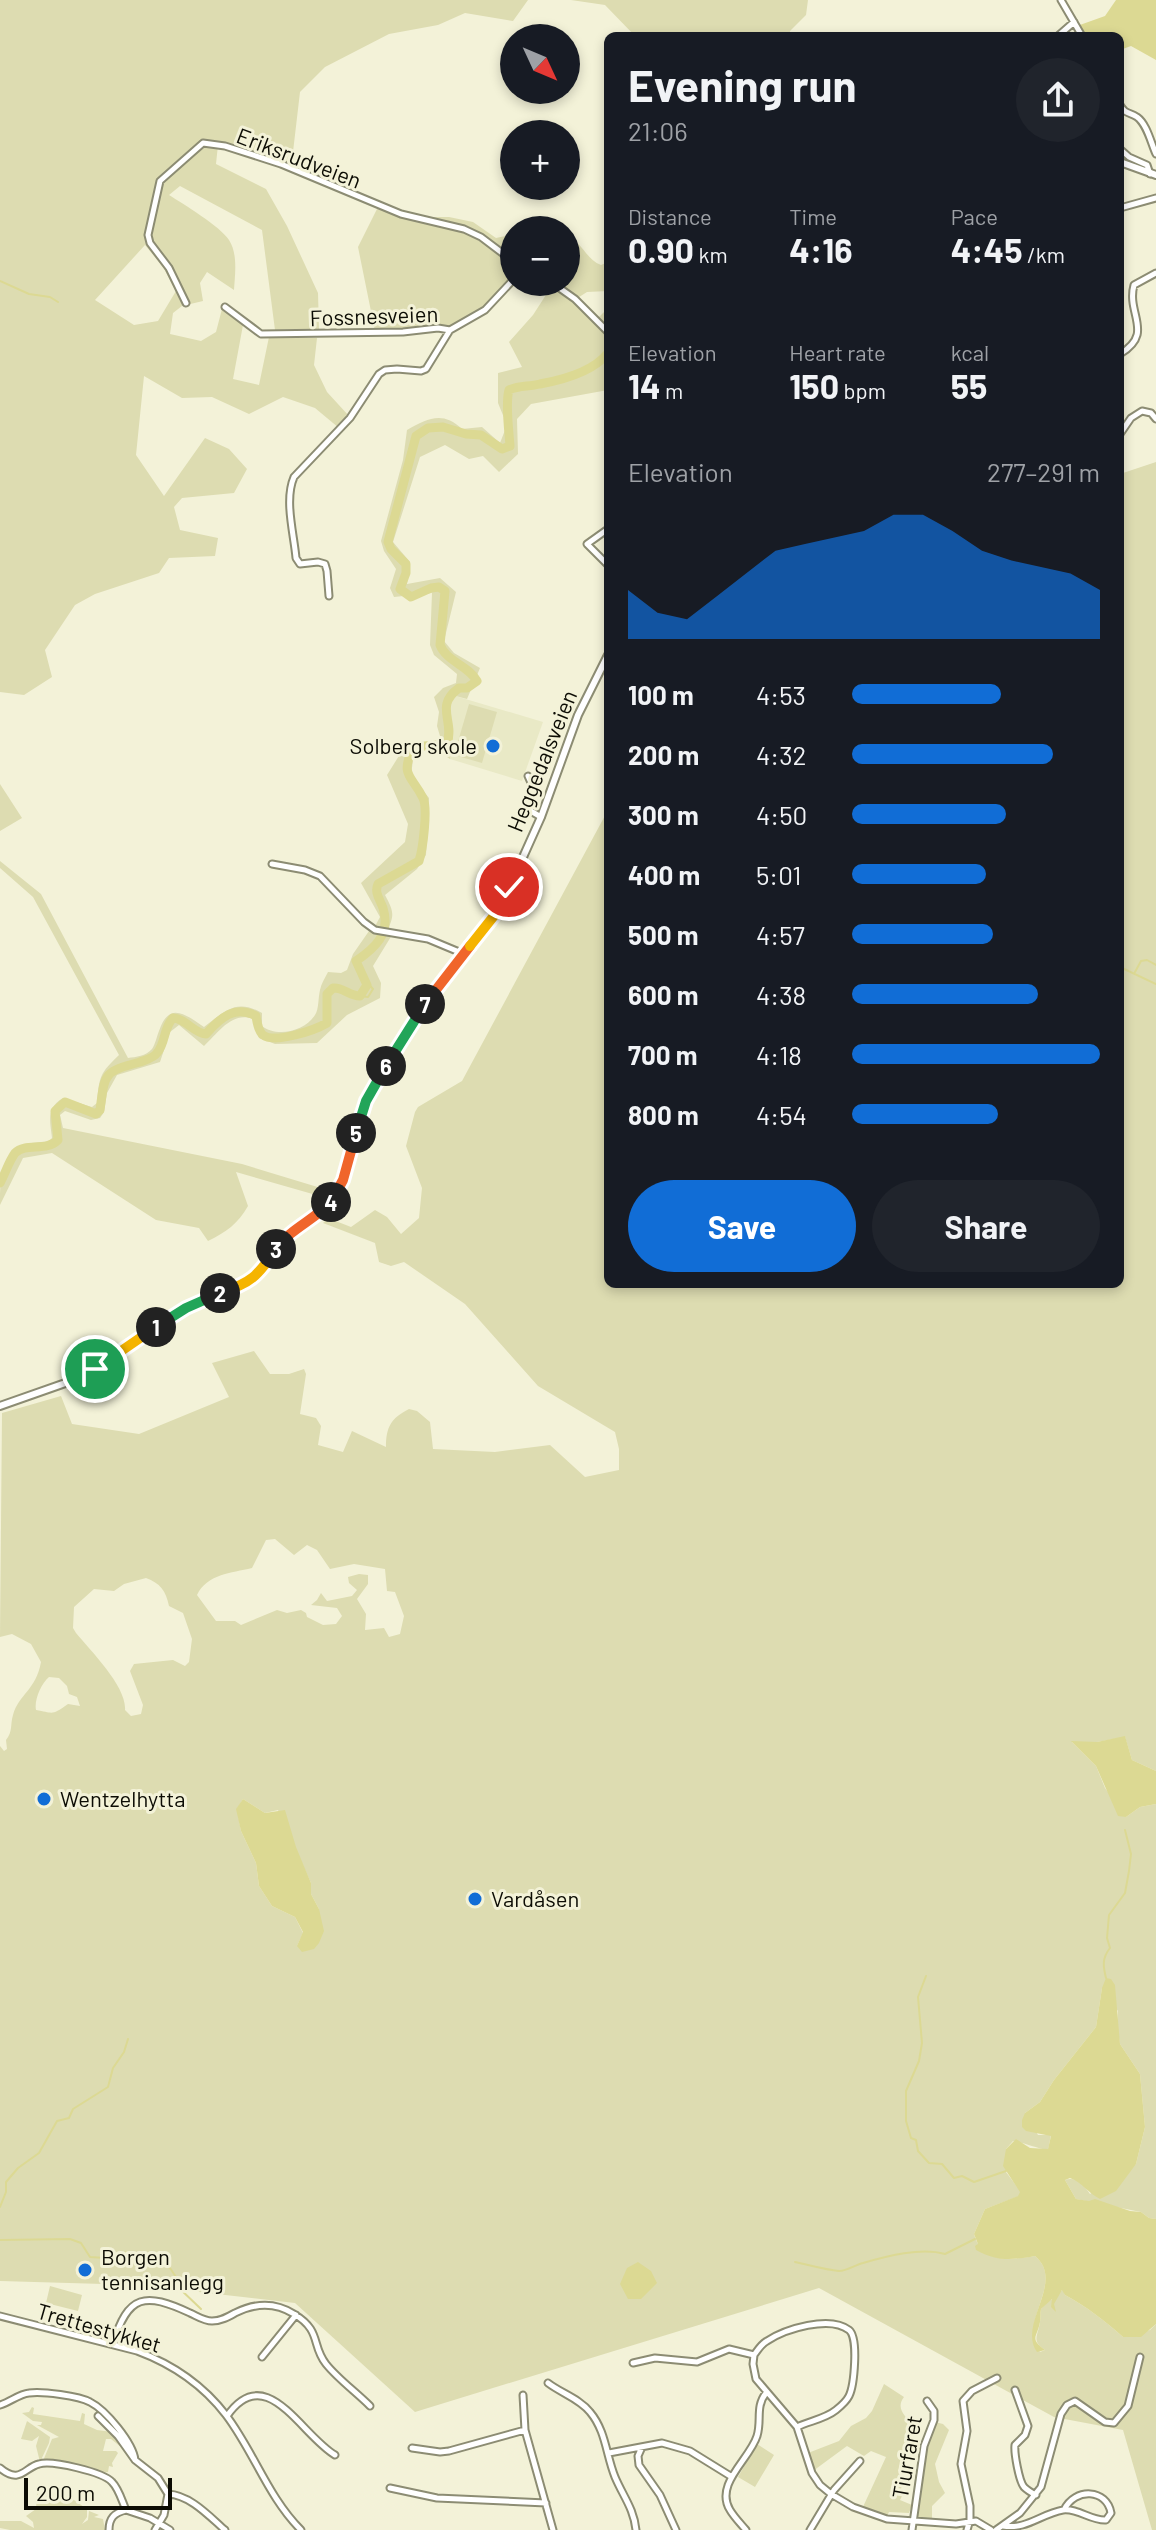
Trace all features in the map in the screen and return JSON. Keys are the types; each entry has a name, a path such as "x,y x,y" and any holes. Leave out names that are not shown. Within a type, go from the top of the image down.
{"main road":[{"path":"1124,164 1153,175"},
{"name":"Heggedalsveien","path":"0,1406 74,1380 186,1308 245,1284 256,1277 281,1241 318,1214 335,1197 371,1091 422,1007 501,905 541,817 573,727 604,663"}],"street":[{"path":"1061,0 1080,32"},
{"path":"1064,32 1075,24"},
{"path":"1124,112 1139,118 1156,154"},
{"name":"Eriksrudveien","path":"186,303 148,235 160,181 203,143 225,146 281,164 401,214 464,229 500,251"},
{"path":"1124,154 1147,165 1153,175"},
{"path":"1124,207 1156,198"},
{"path":"1124,351 1131,347 1137,336 1132,292 1134,285 1156,273"},
{"name":"Fossnesveien","path":"225,307 258,334 450,330 492,304 500,295"},
{"path":"571,296 604,328"},
{"path":"329,596 325,564 300,564 296,558 290,496 294,477 350,418 379,374 385,370 426,369 450,330"},
{"path":"1124,429 1135,414 1142,411 1151,413 1156,419"},
{"path":"604,532 587,544 604,561"},
{"path":"528,776 532,785 529,810 541,817"},
{"path":"272,864 320,876 364,922 382,932 428,939 464,954"},
{"path":"113,2344 126,2314 137,2303 149,2299 166,2302 214,2321 255,2305 271,2305 296,2315 315,2336 324,2361 370,2406"},
{"path":"262,2357 296,2315"},
{"name":"Trettestykket","path":"0,2316 113,2344 154,2357 176,2369 200,2387 227,2416 275,2496 301,2530"},
{"path":"633,2363 655,2358 697,2362 729,2349 754,2355 767,2341 802,2325 845,2328 853,2334 855,2343 852,2388 846,2401 833,2413 797,2427"},
{"name":"Tiurfaret","path":"754,2355 756,2379 797,2427 812,2473 831,2494 872,2515 887,2519 956,2524 970,2520"},
{"path":"970,2520 984,2523 994,2530 1020,2513 1036,2495 1045,2478 1061,2414 1075,2401 1105,2422 1114,2423 1128,2406 1140,2357"},
{"path":"967,2530 970,2520 969,2496 961,2464 967,2431 963,2401 972,2391 997,2378"},
{"path":"548,2383 590,2411 604,2437 615,2477 635,2518 636,2530"},
{"path":"1015,2390 1028,2426 1025,2435 1015,2445 1015,2454 1024,2487 1036,2495"},
{"path":"0,2405 29,2393 89,2401 126,2439 135,2460"},
{"path":"746,2530 727,2503 726,2492 757,2435 758,2408 766,2393"},
{"path":"523,2395 525,2430 553,2530"},
{"path":"227,2416 234,2405 245,2397 266,2396 279,2403 322,2447 335,2455"},
{"name":"Tiurfaret","path":"913,2520 924,2446 934,2420 934,2411 927,2401"},
{"path":"98,2416 118,2436 135,2460 158,2478 168,2494 167,2506 155,2530"},
{"path":"412,2448 440,2452 525,2430"},
{"path":"609,2453 653,2443 669,2444 690,2451 732,2477"},
{"path":"642,2447 638,2456 639,2465 660,2495 676,2530"},
{"name":"Tiurfaret","path":"831,2494 860,2461"},
{"path":"0,2468 6,2473 23,2474 40,2463 98,2474 114,2484 126,2510"},
{"path":"0,2478 6,2473"},
{"path":"390,2488 437,2498 546,2503"},
{"path":"168,2494 176,2494 189,2501 225,2530"},
{"path":"810,2530 831,2494"},
{"path":"1002,2526 1021,2528 1064,2510 1101,2521 1109,2518 1111,2513 1108,2503 1083,2494 1068,2500 1064,2510"},
{"path":"109,2530 111,2518 117,2512 126,2510 170,2530"},
{"path":"912,2530 913,2520"}],"shaded area":[{"path":"0,0 528,0 513,21 465,13 438,25 389,34 325,67 300,92 291,169 218,145 216,164 266,189 287,226 318,293 319,329 275,330 262,230 180,186 169,195 224,234 234,251 235,264 234,290 207,272 200,283 203,301 182,306 173,313 170,334 201,341 216,332 222,309 243,325 233,379 259,385 269,337 317,338 314,365 327,392 349,416 339,428 315,408 283,397 249,414 212,397 182,398 144,376 136,455 164,496 205,438 229,449 247,469 234,493 182,498 174,507 180,530 218,538 215,556 169,558 159,573 95,594 75,605 45,650 52,677 24,695 0,692","holes":["145,245 163,267 176,291 158,321 134,325 95,300"]},
{"path":"571,0 808,0 806,15 790,32 631,32 605,5"},
{"path":"1116,0 1156,0 1156,60 1131,46 1124,49 1124,32 1081,32 1077,26 1105,16"},
{"path":"378,207 409,217 449,217 473,222 496,238 500,237 500,295 492,304 452,327 375,331 358,247"},
{"path":"580,247 591,259 604,264 604,291 587,292 576,299 595,321 604,312 604,391 531,404 517,419 518,454 499,472 483,456 469,459 445,445 420,457 393,542 410,562 407,584 440,578 456,592 444,641 454,653 480,668 467,699 452,695 445,703 452,734 450,759 434,748 414,751 411,776 429,798 426,855 417,869 385,895 392,914 386,933 373,930 380,917 361,883 405,842 408,824 387,775 407,743 437,742 440,736 437,726 439,712 434,697 443,688 456,683 457,674 434,655 430,645 432,593 394,597 390,588 396,569 381,541 403,460 407,430 422,422 442,418 462,429 482,427 500,443 507,425 498,403 498,373 522,367 509,342 545,296 580,296"},
{"path":"1156,462 1156,1771 1132,1760 1125,1737 1072,1742 1096,1766 1105,1788 1126,1817 1140,1807 1156,1804 1156,2219 1141,2212 1076,2199 1065,2180 1076,2180 1090,2194 1136,2164 1145,2127 1140,2074 1120,2044 1118,2011 1102,1988 1096,2027 1040,2102 1025,2113 1038,2135 1051,2135 1048,2150 1013,2141 1006,2149 1006,2172 1021,2192 1019,2196 985,2209 974,2234 978,2244 991,2255 1008,2259 1035,2256 1043,2266 1046,2278 1034,2328 1034,2340 1040,2352 1045,2350 1037,2341 1041,2309 1063,2289 1065,2295 1123,2337 1150,2330 1156,2324 1156,2530 1152,2530 1123,2430 1054,2417 819,2288 415,2412 295,2303 138,2285 0,2281 0,1746 4,1751 7,1749 6,1740 16,1708 35,1679 41,1662 31,1644 12,1634 0,1637 2,1413 61,1396 72,1424 139,1434 229,1397 212,1363 254,1351 270,1374 289,1374 304,1369 306,1374 300,1414 316,1418 321,1426 318,1445 343,1452 352,1431 386,1447 391,1424 409,1409 417,1411 430,1422 433,1449 495,1452 550,1445 585,1477 619,1470 615,1432 538,1386 465,1304 404,1262 391,1266 379,1262 375,1243 323,1223 328,1218 351,1227 375,1210 387,1217 401,1234 419,1218 422,1188 406,1146 415,1112 418,1107 462,1081 604,817 604,1288 1124,1288 1124,473","holes":["275,1539 294,1555 307,1545 317,1550 330,1569 354,1564 385,1569 387,1591 395,1592 404,1616 400,1634 389,1637 384,1628 365,1630 366,1614 357,1599 368,1584 368,1575 359,1574 348,1577 349,1583 357,1590 352,1596 327,1601 321,1593 311,1605 337,1608 342,1616 336,1624 323,1625 307,1617 301,1610 287,1613 277,1610 241,1625 235,1621 216,1621 197,1595 201,1588 228,1573 252,1568 266,1540","146,1578 159,1585 169,1606 183,1613 192,1639 189,1662 185,1666 173,1660 134,1664 130,1671 143,1705 141,1714 131,1716 125,1710 114,1680 73,1628 74,1607 94,1589 114,1591 124,1584","49,1677 59,1678 67,1686 69,1694 77,1697 80,1706 68,1704 52,1713 36,1710 37,1697","243,1799 265,1813 278,1810 311,1883 311,1894 319,1909 297,1946 303,1933 295,1917 272,1906 259,1886 256,1863 241,1831 237,1809"]},
{"name":"Solberg skole","path":"452,695 543,722 522,781 450,759 452,734 445,702"},
{"path":"469,704 497,712 482,763 454,755"},
{"path":"0,784 22,818 0,831"},
{"path":"0,861 41,894 128,1058 144,1055 152,1049 163,1022 173,1013 184,1015 204,1027 231,1008 245,1007 262,1013 262,1026 268,1030 283,1032 298,1029 315,1015 328,972 347,970 353,954 369,931 392,935 373,966 381,983 380,998 347,1015 317,1043 275,1044 259,1038 253,1019 245,1017 226,1025 204,1046 179,1025 170,1032 160,1062 117,1075 107,1093 100,1118 91,1120 65,1111 60,1115 63,1128 242,1164 334,1192 330,1199 236,1172 248,1206 231,1227 208,1241 199,1228 156,1220 52,1153 23,1158 0,1205 2,1174 11,1153 23,1145 52,1138 52,1110 63,1098 92,1107 97,1103 102,1076 119,1055 33,897 0,868"},
{"path":"1125,1736 1132,1760 1156,1771 1156,1804 1140,1807 1126,1817 1118,1816 1096,1766 1071,1741 1097,1742"},
{"path":"243,1799 265,1813 285,1810 324,1931 314,1949 302,1952 297,1946 303,1932 295,1917 272,1906 259,1886 256,1863 241,1831 236,1809"},
{"path":"1106,1978 1115,1985 1120,2044 1140,2074 1145,2127 1136,2164 1116,2191 1100,2199 1075,2180 1065,2180 1076,2199 1095,2199 1156,2219 1156,2324 1141,2337 1123,2337 1062,2290 1054,2304 1056,2312 1051,2307 1052,2299 1041,2309 1035,2338 1045,2350 1037,2352 1032,2341 1046,2278 1043,2266 1035,2256 1005,2259 984,2254 976,2250 978,2244 974,2234 985,2209 1018,2196 1020,2192 1003,2166 1006,2149 1016,2139 1030,2148 1048,2149 1051,2136 1026,2131 1022,2120 1025,2113 1040,2102 1096,2027"},
{"path":"638,2262 651,2271 657,2283 641,2299 628,2299 620,2284 627,2268"},
{"path":"50,2286 82,2295 78,2311 46,2303"},
{"path":"884,2384 904,2397 901,2409 912,2426 898,2471 906,2474 901,2489 905,2490 900,2500 912,2505 909,2513 889,2512 887,2516 862,2509 886,2457 871,2451 864,2456 847,2446 813,2471 808,2453 839,2441 851,2426 866,2418"},
{"path":"32,2407 33,2414 80,2421 82,2413 85,2414 84,2424 112,2432 126,2451 111,2439 106,2439 103,2451 118,2453 113,2467 109,2466 108,2472 101,2473 43,2461 52,2439 59,2437 37,2425 42,2422 33,2421 22,2413 29,2412"},
{"path":"27,2421 50,2437 40,2462 36,2446 39,2436 32,2441 21,2439"},
{"path":"935,2422 949,2430 935,2464 945,2493 932,2506 932,2519 915,2514 926,2442"},
{"path":"757,2444 774,2455 755,2487 738,2477"},
{"path":"40,2488 71,2498 87,2509 87,2517 82,2524 88,2520 89,2511 99,2515 94,2517 103,2519 105,2530 0,2528 0,2521 21,2521 34,2528 33,2522 26,2516 36,2509"}],"waterway":[{"path":"0,281 58,302"},
{"path":"0,1183 15,1153 25,1148 48,1146 58,1140 55,1111 65,1102 96,1114 100,1110 108,1076 156,1055 173,1018 206,1034 229,1014 248,1013 256,1016 263,1035 285,1037 327,1023 327,994 333,988 360,996 367,985 356,961 380,939 385,925 377,893 378,884 419,861 421,855 425,810 423,798 407,770 409,757 413,747 447,744 448,701 459,688 467,688 477,681 447,656 440,645 445,591 439,587 431,588 411,597 400,589 406,564 388,542 416,436 428,428 443,427 481,435 502,449 510,446 509,390 577,374 604,358"},
{"path":"1135,972 1141,961 1147,960 1156,965"},
{"path":"1124,969 1156,984"},
{"path":"360,996 368,997 373,989 365,980"},
{"path":"1106,1978 1104,1962 1110,1948 1107,1938 1109,1915 1125,1893 1129,1871 1131,1854 1125,1830"},
{"path":"926,1976 918,1997 922,2043 919,2061 906,2091 906,2121 911,2138 916,2140 918,2151 929,2163 942,2164 954,2178 962,2176 974,2182 1006,2171"},
{"path":"0,2207 6,2182 18,2168 39,2153 57,2121 69,2118 73,2109 108,2087 113,2068 124,2052 128,2039"},
{"path":"0,2240 70,2239 81,2243 90,2257 105,2258 128,2252 138,2261"},
{"path":"795,2262 842,2271 904,2253 925,2251 945,2254 975,2239"},
{"path":"141,2263 156,2260 170,2268 178,2287 201,2309"}],"place":[{"name":"Solberg skole","path":"493,746"},
{"name":"Wentzelhytta","path":"44,1799"},
{"name":"Vardåsen","path":"475,1899"},
{"name":"Borgen tennisanlegg","path":"85,2270"}],"route":[{"path":"95,1369 186,1308 251,1281 261,1272 281,1241 330,1203 343,1180 371,1091 422,1007 497,912 509,887"}]}
